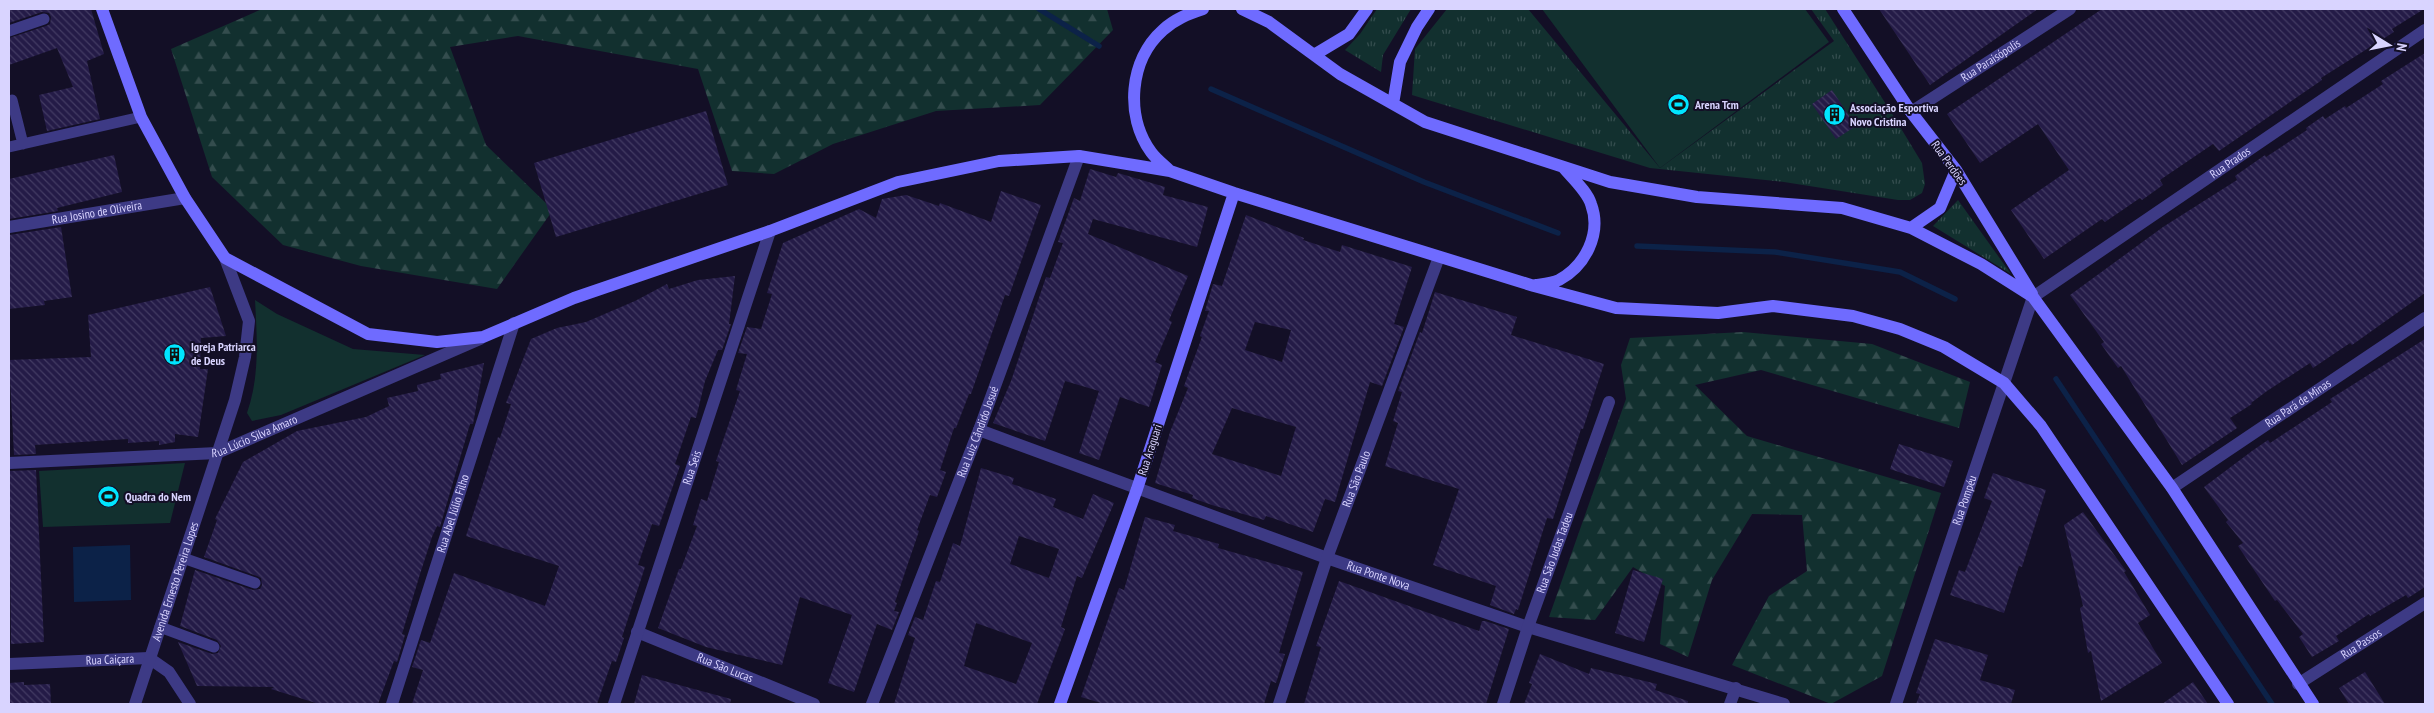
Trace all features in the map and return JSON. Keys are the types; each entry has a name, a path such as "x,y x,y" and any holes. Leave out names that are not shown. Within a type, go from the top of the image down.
{"main road":[{"path":"102,9 141,117 185,198 225,258 368,334 437,342 484,337 591,292 770,231 898,182 1000,161 1079,156 1170,171 1234,193 1534,286 1620,308 1718,313 1773,306 1854,316 1900,329 1944,347 2004,383 2041,426 2228,704"},
{"path":"1170,171 1152,153 1139,129 1134,103 1136,76 1146,51 1162,30 1184,15 1203,9"},
{"path":"1242,9 1269,22 1340,74 1425,122 1610,182 1697,197 1842,208 1911,228 1981,264 2033,297"},
{"path":"1314,55 1349,34 1367,9"},
{"path":"1393,104 1400,62 1417,27 1429,9"},
{"name":"Rua Perdões","path":"1842,9 1911,112 1956,170 2033,297 2172,488 2298,684 2313,704"},
{"path":"1534,286 1558,280 1579,266 1589,252 1594,228 1592,204 1563,166"},
{"path":"1911,228 1940,208 1956,170"},
{"name":"Rua Araguari","path":"1060,704 1137,489 1234,193"}],"street":[{"name":"Rua Paraisópolis","path":"1911,112 2070,9"},
{"name":"Rua Prados","path":"2033,297 2425,30"},
{"name":"Rua Luiz Cândido Josué","path":"872,704 978,430 1079,156"},
{"name":"Rua Josino de Oliveira","path":"9,227 185,198"},
{"name":"Rua Seis","path":"614,704 770,231"},
{"name":"Rua São Paulo","path":"1279,704 1326,558 1440,257"},
{"name":"Avenida Ernesto Pereira Lopes","path":"135,704 236,400 245,357 249,321 225,258"},
{"name":"Rua Pompéu","path":"1896,704 2033,297"},
{"name":"Rua Pará de Minas","path":"2172,488 2425,318"},
{"name":"Rua Abel Júlio Filho","path":"392,704 514,323"},
{"name":"Rua Lúcio Silva Amaro","path":"9,463 217,453 484,337"},
{"name":"Rua São Judas Tadeu","path":"1503,704 1528,627 1609,402"},
{"name":"Rua Ponte Nova","path":"978,430 1326,558 1528,627 1784,704"},
{"name":"Rua Passos","path":"2298,684 2425,603"},
{"name":"Rua São Lucas","path":"637,632 814,704"},
{"name":"Rua Caiçara","path":"9,664 150,658 169,672 190,704"},
{"path":"1730,704 1736,688"}],"lane":[{"path":"9,31 44,19"},
{"path":"12,100 23,144"},
{"path":"9,147 141,117"},
{"path":"183,558 255,583"},
{"path":"160,627 214,647"}],"green space":[{"path":"262,9 1107,9 1113,30 1040,105 936,111 833,144 774,174 732,171 698,69 518,36 450,47 486,145 553,210 497,289 361,266 283,245 212,177 171,49"},
{"path":"1377,9 1411,9 1383,55 1381,72 1345,50 1360,34"},
{"path":"1447,9 1528,9 1660,168 1834,41 1811,9 1825,9 1922,163 1925,184 1922,193 1910,200 1898,200 1784,182 1650,168 1412,95 1415,49"},
{"name":"Arena Tcm","path":"1542,9 1805,9 1829,42 1660,168"},
{"path":"1958,200 2011,274 1933,226"},
{"path":"255,300 277,314 353,349 425,355 281,415 252,421 247,413 256,371"},
{"path":"1743,332 1872,344 1970,382 1959,428 1761,370 1695,385 1747,436 1941,493 1882,676 1831,704 1732,665 1769,596 1807,571 1802,515 1752,514 1712,580 1688,657 1660,644 1665,586 1633,567 1595,620 1549,617 1626,399 1621,365 1630,338"},
{"name":"Quadra do Nem","path":"185,463 170,523 43,527 39,471"}],"water":[{"path":"130,545 131,600 74,602 73,547"}],"building":[{"path":"9,9 91,9 104,54 87,61 100,119 47,131 39,95 73,87 57,48 9,65 9,38 50,24 51,17 49,13 42,12 9,23"},
{"path":"1879,9 2038,9 1930,85"},
{"path":"2102,9 2424,9 2392,29 2394,32 2321,78 2322,80 2219,151 2213,144 2160,180 2163,185 2142,200 2140,198 2105,222 2102,219 2044,259 2011,210 2069,170 2038,124 1980,163 1947,114"},
{"path":"2425,53 2425,293 2352,345 2350,343 2313,368 2310,363 2267,391 2252,404 2230,418 2237,428 2182,465 2121,366 2118,368 2101,344 2104,342 2070,295 2163,227 2237,180 2235,176 2265,155 2266,157 2307,130 2306,128 2323,116 2325,119 2345,106 2346,108 2383,84 2381,81"},
{"name":"Associação Esportiva Novo Cristina","path":"1832,90 1856,126 1836,139 1812,104"},
{"path":"706,111 728,185 556,237 534,163"},
{"path":"114,155 122,192 57,208 58,211 9,219 9,179"},
{"path":"1090,169 1116,177 1118,173 1165,187 1163,195 1208,207 1197,247 1093,219 1088,234 1188,276 1169,320 1172,322 1155,362 1162,365 1149,407 1120,397 1099,460 1079,453 1099,391 1065,381 1045,441 993,423 1011,381 1046,277 1050,278 1063,243 1058,242 1074,198 1080,201"},
{"path":"1001,191 1041,205 1009,296 1005,295 971,394 969,394 956,428 954,428 940,470 946,472 937,497 930,495 917,530 919,531 895,602 897,603 894,611 899,612 892,630 877,624 854,692 828,683 852,615 800,597 782,665 706,647 658,628 697,526 693,525 701,499 707,501 719,462 716,461 740,391 736,390 747,354 738,353 747,327 761,329 772,294 767,293 783,243 859,209 876,218 882,199 906,195 939,206 940,203 991,222"},
{"path":"1246,215 1304,238 1303,240 1340,252 1342,245 1412,267 1394,324 1404,327 1382,386 1370,382 1335,502 1325,499 1313,532 1266,516 1264,520 1212,505 1192,498 1193,495 1155,483 1170,432 1188,388 1184,386 1202,337 1200,336 1209,311 1205,311 1213,284 1222,286","holes":["1255,322 1291,330 1282,362 1245,350","1232,408 1296,427 1281,476 1212,454"]},
{"path":"61,227 72,297 44,301 45,305 9,309 9,235"},
{"path":"735,276 729,324 731,324 722,350 718,350 705,381 696,418 691,417 675,464 680,466 659,526 652,524 638,565 645,567 622,637 624,638 616,662 612,661 597,704 412,704 423,670 412,667 421,640 430,643 454,573 545,606 559,566 466,536 498,437 500,438 511,404 506,403 531,339 557,328 586,322 635,301 667,284 669,289 698,280"},
{"path":"210,287 226,336 201,338 200,369 208,369 198,437 175,434 175,442 159,445 159,441 128,443 128,439 35,445 36,454 14,455 9,360 91,357 88,315"},
{"path":"1435,292 1517,317 1511,335 1604,364 1583,429 1581,429 1553,519 1547,518 1518,610 1516,609 1514,614 1490,605 1496,586 1433,565 1459,489 1385,466 1398,423 1393,421 1402,392 1398,391 1420,332 1422,333"},
{"path":"2425,339 2425,587 2408,598 2406,595 2370,616 2369,614 2336,636 2339,641 2312,657 2299,637 2303,634 2277,600 2275,601 2250,564 2238,546 2243,543 2226,522 2228,520 2204,487 2268,440 2270,443 2332,402 2330,399"},
{"path":"484,363 473,424 470,424 440,527 437,526 432,537 420,574 402,634 405,635 397,662 394,661 378,704 319,704 271,689 274,687 197,686 178,642 212,654 218,653 221,646 217,640 180,626 195,570 253,590 260,589 262,585 261,578 257,576 204,557 217,520 215,519 243,462 297,431 366,417 389,406 387,398 418,391 417,385 441,379 440,374"},
{"path":"1899,444 1953,461 1944,487 1890,469"},
{"path":"981,468 1014,478 1012,484 1056,499 1053,507 1083,519 1093,494 1114,503 1082,578 1077,576 1061,627 1065,629 1037,704 894,704 915,638 908,635 915,617 923,620 936,581 940,582 953,543 960,546","holes":["1019,536 1059,549 1049,578 1010,564","976,623 1032,643 1016,684 964,666"]},
{"path":"36,470 44,642 11,644 9,471"},
{"path":"1993,473 2046,490 2022,567 2019,566 2004,613 1950,595 1959,570 1965,572 1992,501 1984,498"},
{"path":"2083,512 2126,571 2124,572 2150,615 2138,623 2162,663 2101,701 2091,651 2088,653 2080,608 2083,606 2064,525"},
{"path":"1145,517 1175,525 1173,531 1219,544 1218,548 1303,572 1279,653 1285,654 1276,683 1271,681 1264,704 1104,704 1081,697 1119,588 1124,590"},
{"path":"1633,570 1663,579 1644,642 1615,633"},
{"path":"1339,581 1479,631 1482,621 1509,629 1486,704 1304,704 1321,647 1316,646"},
{"path":"1935,639 1988,655 1980,680 2015,690 2011,704 1916,704 1920,694 1916,693"},
{"path":"1540,654 1589,674 1591,668 1657,684 1655,690 1688,701 1688,704 1524,704 1532,684 1529,683"},
{"path":"2365,672 2385,704 2349,704 2339,688"},
{"path":"642,675 731,699 730,704 634,704"},
{"path":"24,682 24,685 50,684 51,704 9,704 9,683"},
{"path":"2193,682 2208,704 2162,704"}],"waterway":[{"path":"1039,9 1099,46"},
{"path":"1211,89 1424,182 1558,233"},
{"path":"1637,246 1775,252 1900,272 1955,299"},
{"path":"2056,379 2272,704"}],"place":[{"name":"Arena Tcm","path":"1679,105"},
{"name":"Associação Esportiva Novo Cristina","path":"1834,115"},
{"name":"Igreja Patriarca de Deus","path":"175,354"},
{"name":"Quadra do Nem","path":"109,497"}]}
